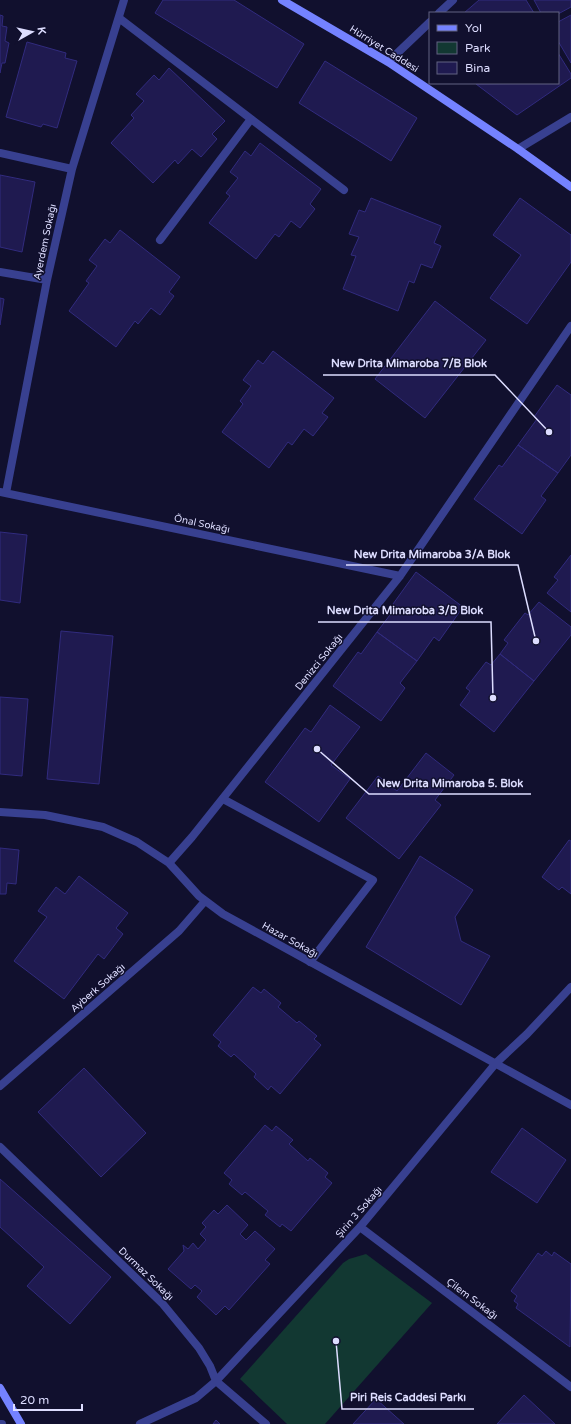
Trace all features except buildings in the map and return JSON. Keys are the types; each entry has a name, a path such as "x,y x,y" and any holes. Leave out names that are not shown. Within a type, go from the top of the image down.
{"main road":[{"name":"Hürriyet Caddesi","path":"282,0 388,62 518,149 571,187"},
{"path":"0,1388 21,1424"}],"street":[{"name":"Ayerdem Sokağı","path":"3,493 47,280 72,169 124,0"},
{"path":"440,12 453,0"},
{"path":"119,18 344,190"},
{"path":"388,62 429,23"},
{"path":"518,149 571,117"},
{"path":"160,240 251,119"},
{"path":"0,153 72,169"},
{"path":"0,272 47,280"},
{"name":"Denizci Sokağı","path":"169,863 192,837 400,576 571,326"},
{"name":"Önal Sokağı","path":"3,493 400,576"},
{"path":"223,798 373,880 310,962"},
{"name":"Hazar Sokağı","path":"0,812 45,815 103,827 136,842 169,863 204,901 223,914 571,1105"},
{"name":"Ayberk Sokağı","path":"0,1086 179,931 204,901"},
{"name":"Şirin 3 Sokağı","path":"140,1424 196,1398 216,1381 360,1227 496,1063 527,1034 571,987"},
{"name":"Durmaz Sokağı","path":"0,1147 162,1303 199,1348 210,1366 216,1381 266,1424"},
{"name":"Çilem Sokağı","path":"360,1227 571,1387"}],"green space":[{"path":"366,1254 432,1303 325,1424 287,1424 240,1379 343,1263 349,1259"}],"place":[{"name":"New Drita Mimaroba 7/B Blok","path":"549,432"},
{"name":"New Drita Mimaroba 3/A Blok","path":"536,641"},
{"name":"New Drita Mimaroba 3/B Blok","path":"493,698"},
{"name":"New Drita Mimaroba 5. Blok","path":"317,749"},
{"name":"Piri Reis Caddesi Parkı","path":"336,1341"}]}
